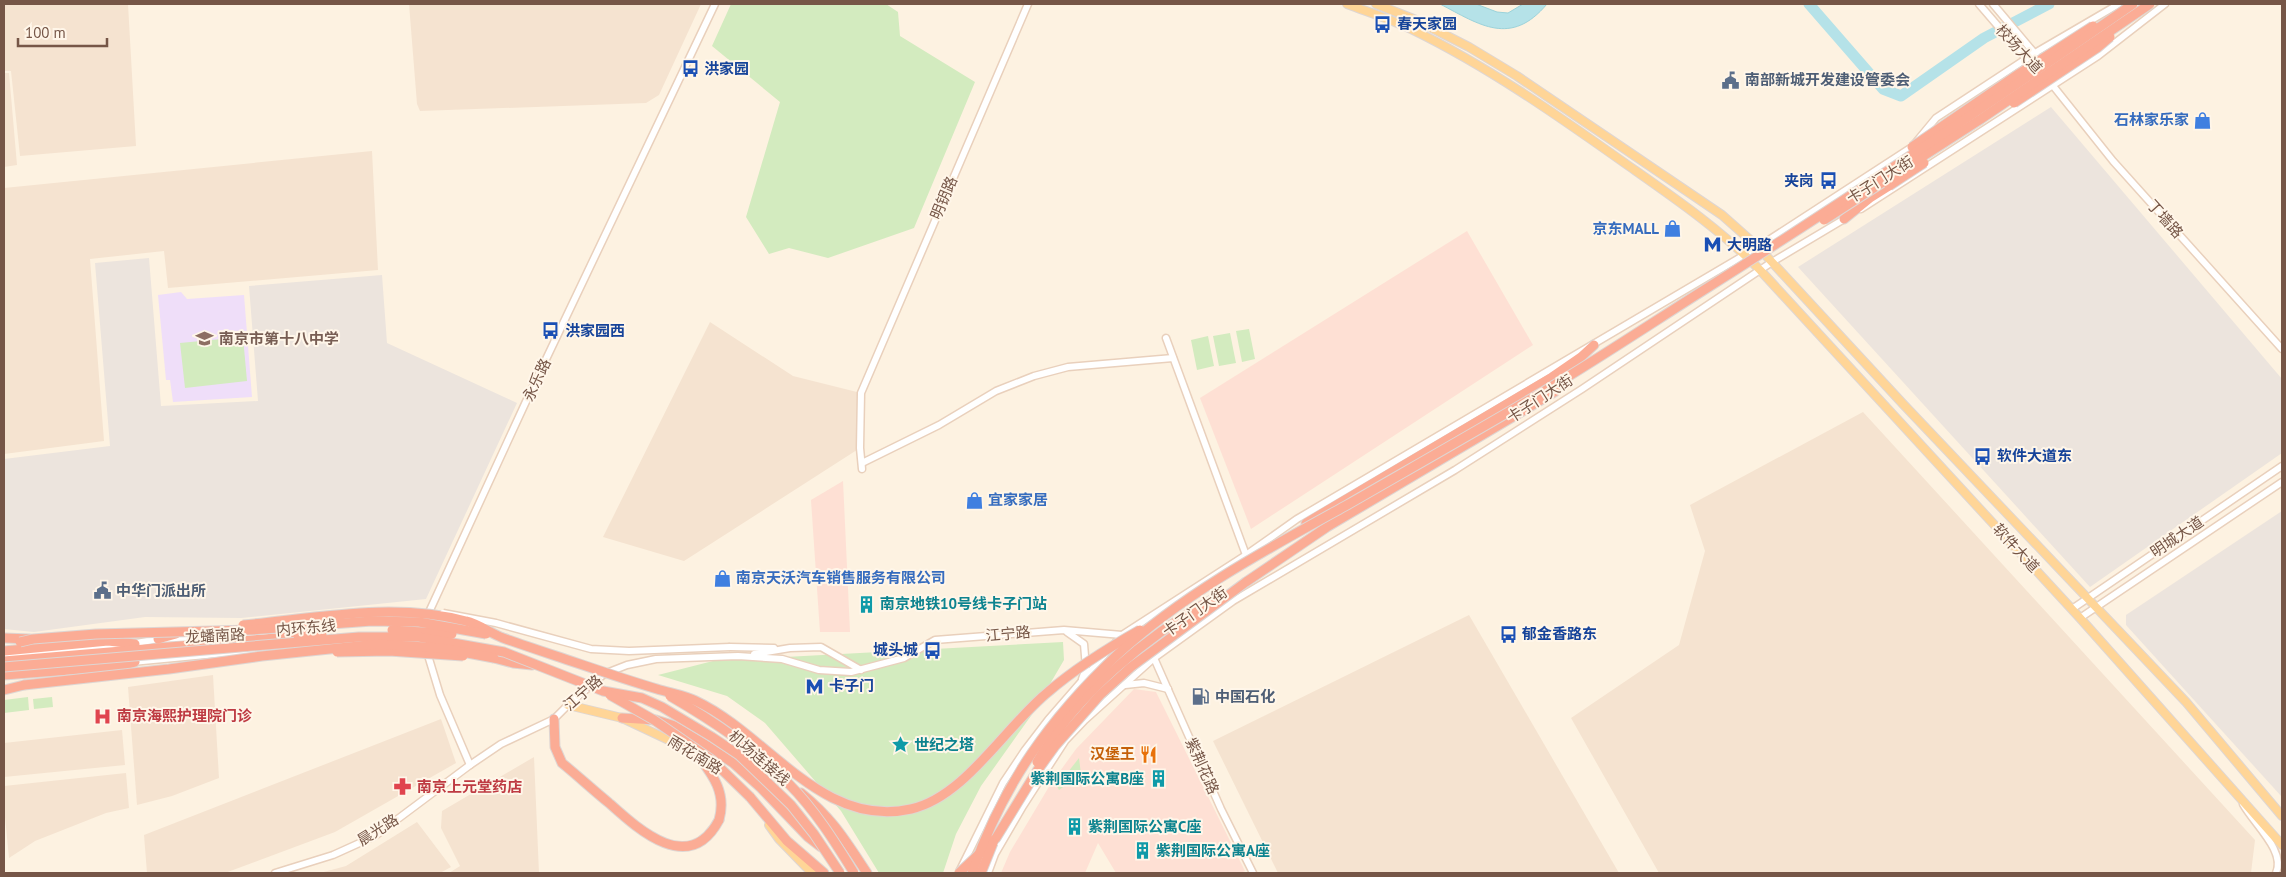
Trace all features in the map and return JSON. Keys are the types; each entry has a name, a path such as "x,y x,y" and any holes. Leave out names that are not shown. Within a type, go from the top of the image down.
{"highway":[{"name":"卡子门大街","path":"972,873 982,845 1022,766 1050,727 1087,684 1160,618 1268,548 1420,464 1560,382 1812,221 2004,94 2122,7 2133,4"},
{"name":"卡子门大街","path":"981,873 1009,806 1044,750 1101,682 1130,655 1209,602 1246,582 1327,528 1474,442 1783,248 1981,119 2150,4"},
{"path":"1912,147 2082,31 2122,7"},
{"path":"1844,218 1870,198 2097,48 2135,14"},
{"path":"1268,548 1327,510 1552,377 1581,358 1594,345"},
{"path":"959,873 996,838 1037,771 1055,746 1100,696 1131,667 1246,582"},
{"path":"158,639 186,631 380,612 436,616 468,621 501,637 693,700 746,732 807,783 835,800 860,809 895,811 912,809 934,801 954,788 1012,726 1048,692 1110,647 1160,618"},
{"path":"4,638 33,639 145,632 251,630 372,621 419,622 501,637"},
{"name":"内环东线","path":"4,661 298,636 394,630 501,637"},
{"name":"内环东线","path":"4,667 359,636 391,636 419,638 504,652 603,691"},
{"path":"4,647 33,639"},
{"path":"4,651 108,641 135,644"},
{"path":"4,690 24,685 169,669 281,653 378,644 441,648 513,663 537,665"},
{"path":"292,648 328,652 389,652 494,658"},
{"path":"4,676 122,666 135,662"},
{"path":"4,684 24,685"},
{"name":"机场连接线","path":"658,689 744,743 791,785 831,835 854,873"},
{"path":"603,691 654,720 712,760 744,791 787,841 824,873"},
{"name":"机场连接线","path":"603,691 642,698 662,707 739,755 791,805 826,851 840,873"},
{"path":"622,718 656,720 676,726 733,763 761,788 808,837 826,851"},
{"path":"554,720 555,747 562,763 650,837 673,846 691,845 711,833 719,820 722,803 719,786 689,745"},
{"path":"791,785 820,809 839,829 867,873"}],"main road":[{"path":"1347,4 1410,29 1465,58 1514,88 1577,129 1712,225 1745,254"},
{"name":"软件大道","path":"1376,4 1416,20 1469,47 1517,76 1722,215 1758,247 1904,405 2097,606 2186,702 2282,816"},
{"name":"软件大道","path":"1745,254 2080,618 2282,845"},
{"name":"雨花南路","path":"568,704 622,718 699,754 728,774 755,806 778,839 812,873"}],"street":[{"name":"永乐路","path":"470,765 440,695 429,663 426,627 430,610 525,404 715,4"},
{"name":"明钥路","path":"1028,4 861,393 860,448 862,466 996,392 1034,376 1068,367 1173,358"},
{"name":"校场大道","path":"1979,4 2026,59 2053,84"},
{"name":"校场大道","path":"1992,4 2035,53 2053,84"},
{"name":"卡子门大街","path":"988,873 995,854 1023,806 1066,741 1085,720 1154,658 1233,601 1456,470 1582,389 1772,262 2098,56 2165,4"},
{"name":"卡子门大街","path":"959,873 963,861 1003,783 1030,743 1122,635 1298,519 1758,247 1912,147 1936,118 2035,53 2122,7"},
{"name":"丁墙路","path":"2053,84 2113,161 2282,349"},
{"path":"1166,338 1246,555"},
{"name":"明城大道","path":"2072,610 2088,597 2282,466"},
{"name":"明城大道","path":"2080,618 2282,482"},
{"path":"380,612 420,611 456,614 590,649 630,651 730,647 790,648"},
{"name":"龙蟠南路","path":"4,656 135,644 158,639 240,636 377,624 426,627"},
{"path":"1064,630 1084,644 1086,668 1080,683"},
{"name":"江宁路","path":"470,765 501,744 554,720 568,704 604,674 627,664 656,659 738,656 782,659 819,670 861,670 904,658 935,640 1064,630 1122,635"},
{"path":"1122,635 1154,658"},
{"name":"龙蟠南路","path":"4,671 135,662 348,641 426,642"},
{"name":"江宁路","path":"738,656 790,648 821,647 861,670"},
{"name":"紫荆花路","path":"1154,658 1221,809 1253,873"},
{"path":"1125,685 1144,683 1168,689"},
{"name":"晨光路","path":"276,873 333,855 375,836 470,765"},
{"path":"2237,794 2248,815 2279,852 2280,862 2276,873"}],"shaded area":[{"path":"4,4 128,4 136,146 20,156 11,71 4,71"},
{"path":"409,4 701,4 659,95 646,103 420,111 417,104"},
{"path":"4,73 9,73 17,165 4,167"},
{"path":"2051,107 2282,379 2282,453 2090,587 1798,267"},
{"path":"372,151 378,270 168,288 164,251 90,259 104,441 4,454 4,188"},
{"path":"1467,231 1533,345 1251,529 1200,398"},
{"path":"149,258 161,406 258,401 249,286 382,275 387,343 517,403 426,599 241,618 145,617 34,632 4,629 4,459 110,446 95,263"},
{"name":"南京市第十八中学","path":"181,292 187,299 244,295 252,397 173,402 170,380 166,380 158,295"},
{"path":"710,322 793,376 861,393 860,448 684,561 603,537"},
{"path":"1863,412 2255,840 2251,873 1659,873 1571,718 1679,645 1705,551 1690,505"},
{"path":"843,481 850,632 820,632 811,500"},
{"path":"2282,511 2282,797 2126,625 2126,615"},
{"path":"1469,615 1619,873 1278,873 1213,741"},
{"path":"213,675 219,778 172,796 137,805 128,687"},
{"path":"1134,689 1156,692 1245,871 1241,873 1116,873 1098,843 1085,873 1001,873 1010,852 1050,785 1076,749"},
{"path":"441,719 456,763 335,832 225,873 147,873 144,835"},
{"path":"122,730 125,765 4,777 4,743"},
{"path":"534,757 539,873 449,873 460,866 441,828 442,811"},
{"path":"126,773 129,808 106,813 35,841 9,858 4,786"},
{"path":"417,822 451,867 440,873 320,873 346,866"}],"green space":[{"path":"731,4 886,4 898,12 900,36 975,82 914,228 828,258 789,248 769,254 746,217 780,102 712,46"},
{"path":"1249,329 1255,359 1242,362 1236,331"},
{"path":"1230,333 1236,363 1219,366 1213,336"},
{"path":"1208,336 1214,366 1197,370 1191,340"},
{"path":"243,337 247,381 185,388 180,343"},
{"path":"1063,642 1064,660 1033,713 981,786 956,834 943,873 879,873 841,811 765,723 727,696 658,675 713,661"},
{"path":"28,697 29,710 4,713 4,700"},
{"path":"52,697 53,707 34,709 33,699"},
{"path":"1079,758 1081,774 1059,790 1057,786"}],"water":[{"path":"1440,4 1476,4 1497,12 1508,13 1523,4 1547,4 1534,17 1521,25 1495,28 1482,25"}],"waterway":[{"path":"1809,4 1883,89 1901,96 1984,38 2049,4"}],"place":[{"name":"春天家园","path":"1383,24"},
{"name":"洪家园","path":"690,69"},
{"name":"南部新城开发建设管委会","path":"1731,80"},
{"name":"石林家乐家","path":"2203,120"},
{"name":"夹岗","path":"1828,181"},
{"name":"京东MALL","path":"1673,229"},
{"name":"大明路","path":"1713,245"},
{"name":"洪家园西","path":"551,331"},
{"name":"南京市第十八中学","path":"205,339"},
{"name":"软件大道东","path":"1983,456"},
{"name":"宜家家居","path":"974,500"},
{"name":"南京天沃汽车销售服务有限公司","path":"722,578"},
{"name":"中华门派出所","path":"102,591"},
{"name":"南京地铁10号线卡子门站","path":"866,604"},
{"name":"郁金香路东","path":"1508,634"},
{"name":"城头城","path":"932,650"},
{"name":"卡子门","path":"815,686"},
{"name":"中国石化","path":"1201,697"},
{"name":"南京海熙护理院门诊","path":"103,716"},
{"name":"世纪之塔","path":"900,745"},
{"name":"汉堡王","path":"1149,754"},
{"name":"紫荆国际公寓B座","path":"1158,779"},
{"name":"南京上元堂药店","path":"403,787"},
{"name":"紫荆国际公寓C座","path":"1074,827"},
{"name":"紫荆国际公寓A座","path":"1142,851"}]}
